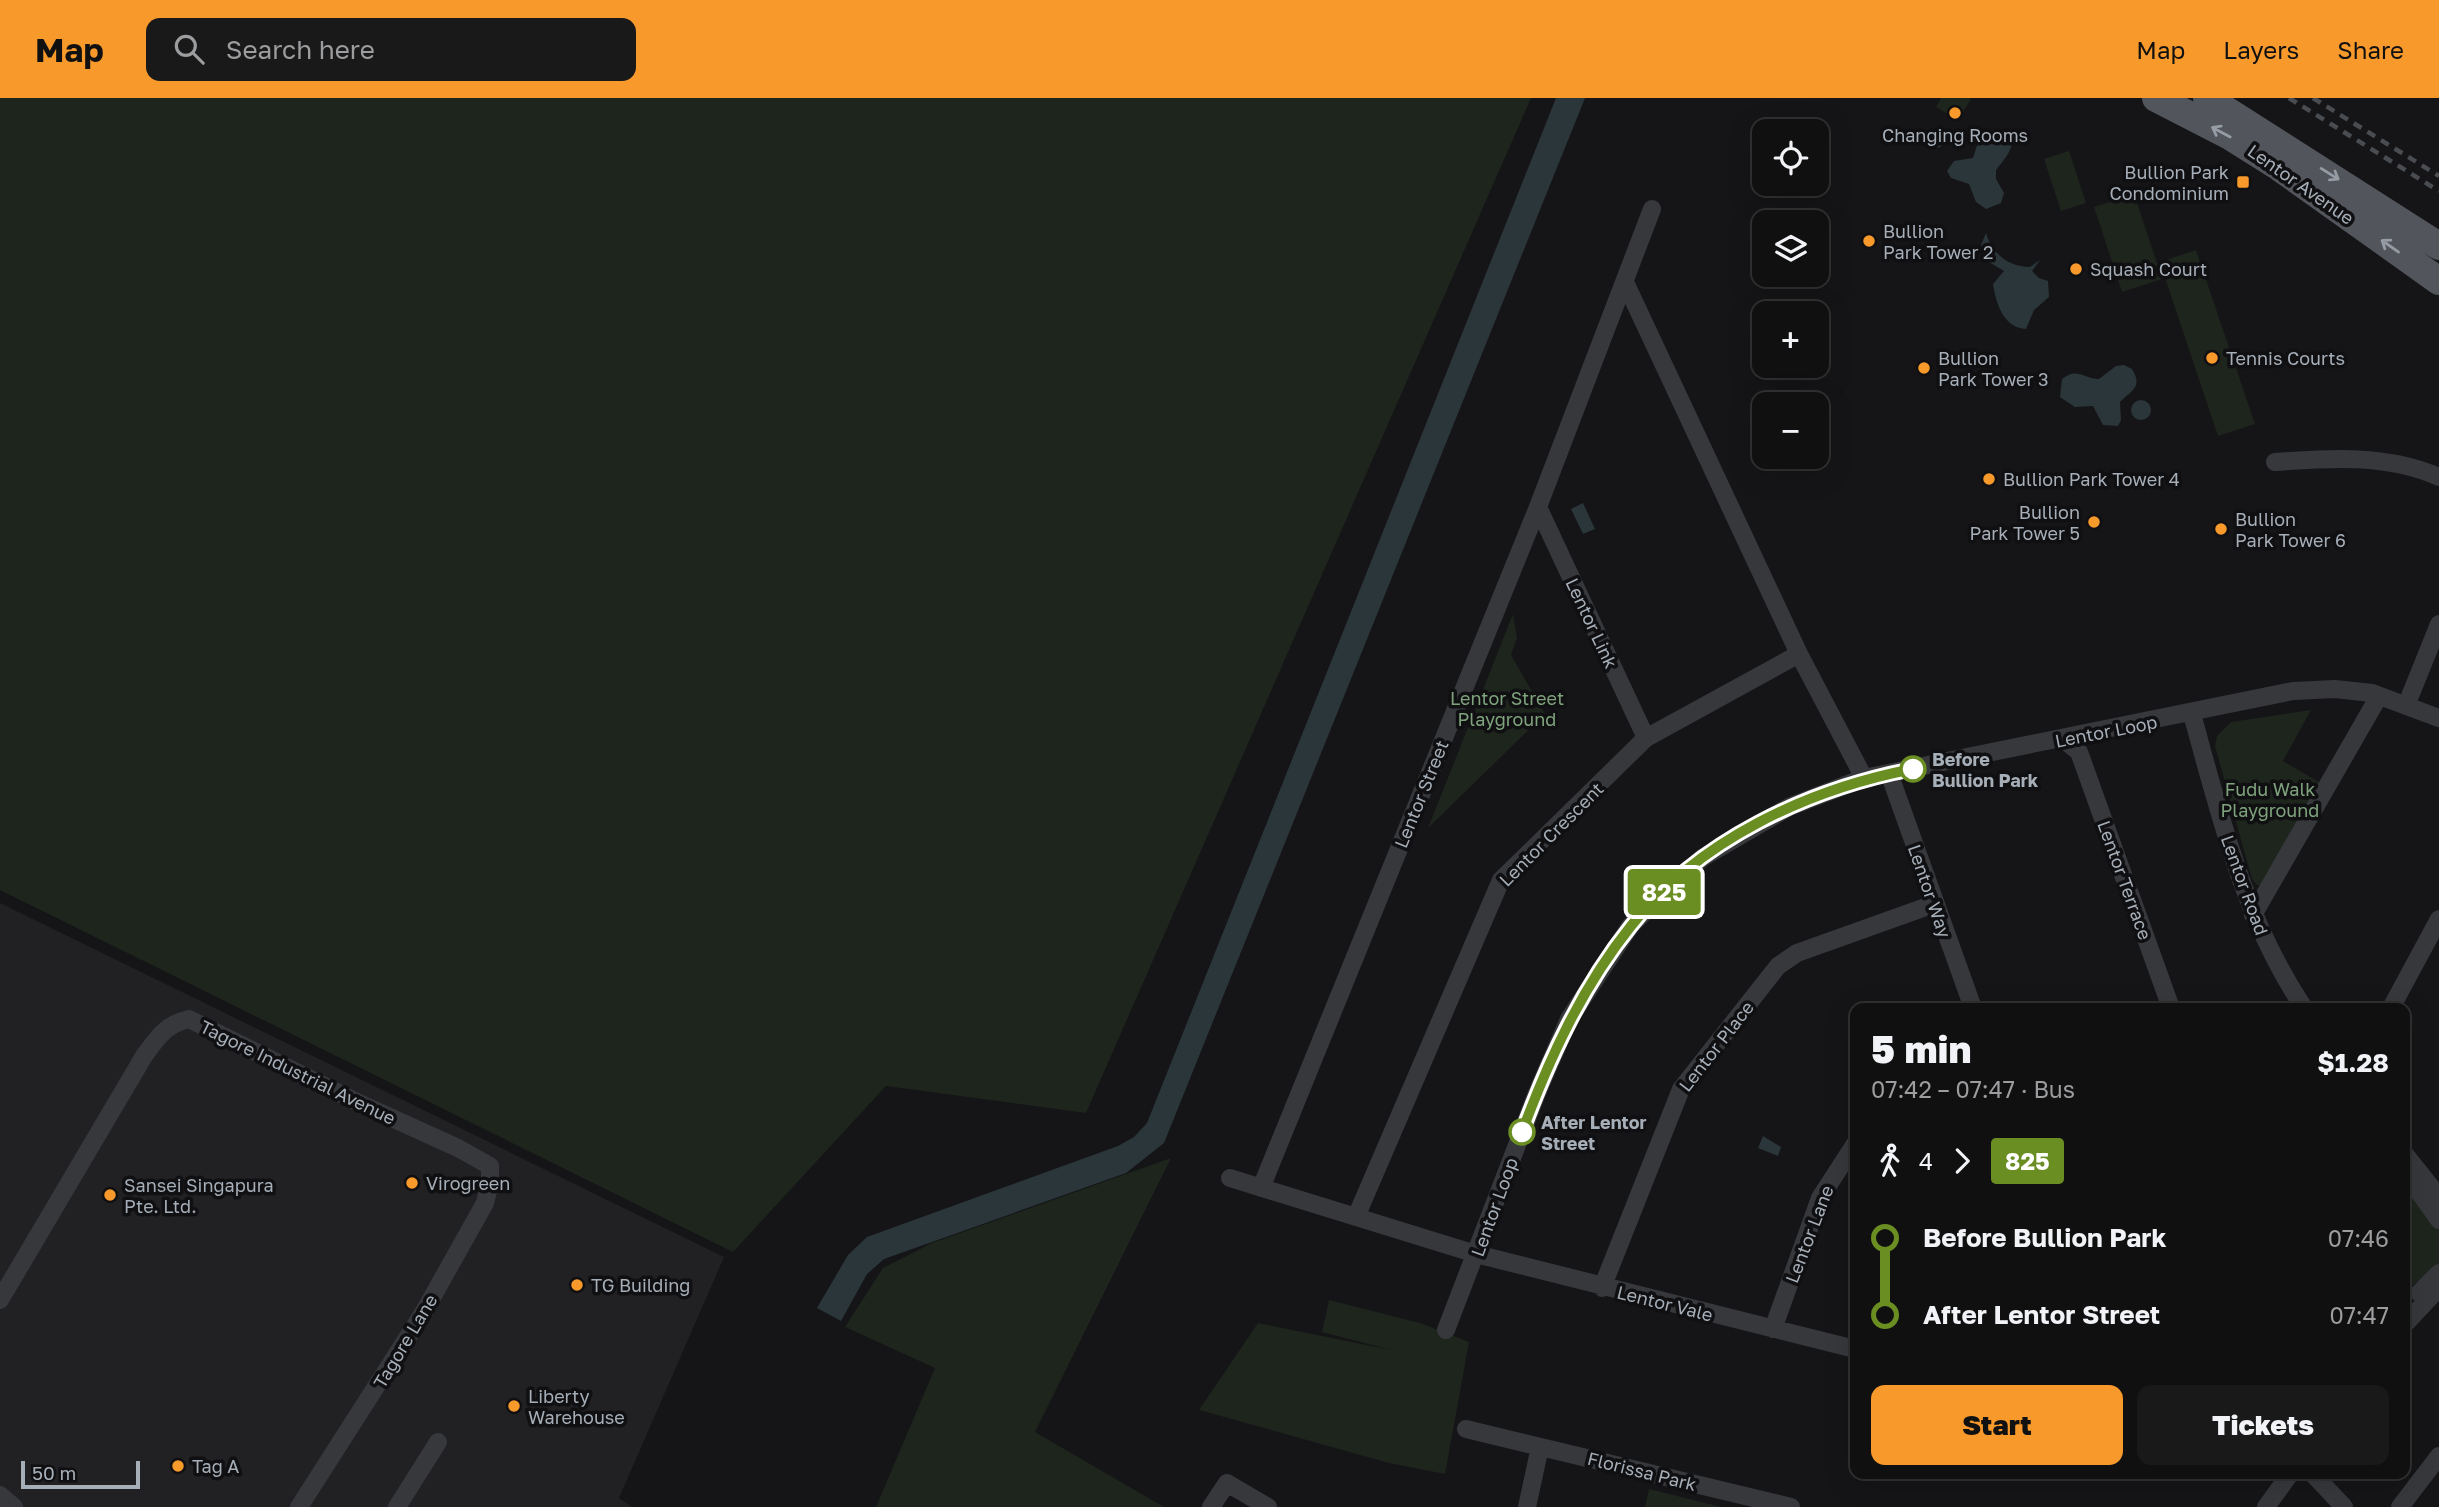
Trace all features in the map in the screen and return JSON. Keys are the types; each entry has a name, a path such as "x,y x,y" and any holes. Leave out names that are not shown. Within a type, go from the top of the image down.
{"main road":[{"name":"Lentor Avenue","path":"2156,98 2228,135 2279,167 2439,281"},
{"name":"Lentor Avenue","path":"2207,98 2439,246"}],"street":[{"name":"Lentor Street","path":"1261,1188 1538,507 1652,209"},
{"path":"1625,282 1799,654 1864,778"},
{"path":"2275,462 2339,457 2379,460 2439,477"},
{"name":"Lentor Link","path":"1538,507 1646,738"},
{"path":"2406,706 2439,624"},
{"name":"Lentor Crescent","path":"1356,1217 1501,880 1646,738 1799,654"},
{"name":"Lentor Loop","path":"1446,1330 1537,1093 1569,1019 1631,925 1702,858 1789,807 1864,778 2063,739 2083,743 2192,713 2292,691 2336,690 2379,695 2439,718"},
{"path":"2253,915 2379,695"},
{"name":"Lentor Road","path":"2192,713 2230,852 2253,915 2286,981 2301,1003"},
{"name":"Lentor Terrace","path":"2083,743 2169,1003"},
{"name":"Lentor Way","path":"1889,773 1971,1003"},
{"name":"Lentor Place","path":"1602,1288 1681,1088 1778,967 1797,953 1934,904"},
{"path":"2394,1003 2439,919"},
{"name":"Tagore Industrial Avenue","path":"0,1300 144,1056 159,1034 175,1022 189,1019 361,1104 458,1148 490,1166"},
{"name":"Lentor Lane","path":"1773,1329 1820,1198 1850,1152"},
{"path":"2410,1161 2439,1197"},
{"name":"Tagore Lane","path":"299,1507 425,1310 479,1214 490,1183 490,1166"},
{"path":"1230,1178 1476,1254"},
{"path":"2410,1179 2439,1220"},
{"name":"Lentor Vale","path":"1476,1254 1602,1288 1850,1348"},
{"path":"2410,1302 2439,1273"},
{"path":"2410,1319 2439,1288"},
{"name":"Florissa Park","path":"1466,1429 1786,1506"},
{"path":"397,1507 438,1442"},
{"path":"1527,1507 1540,1447"},
{"path":"2400,1507 2439,1456"},
{"path":"2266,1507 2286,1479"},
{"path":"2318,1479 2344,1507"},
{"path":"1212,1507 1227,1483 1268,1507"},
{"path":"0,1494 14,1507"}],"shaded area":[{"path":"1556,98 1585,98 1164,1143 1126,1173 884,1259 867,1274 841,1321 817,1308 848,1255 867,1237 1118,1146 1134,1137 1147,1123"},
{"path":"1995,129 2004,132 2012,142 1996,170 1996,179 2004,193 2001,203 1986,209 1976,202 1969,184 1951,178 1947,171 1954,161 1973,158 1980,136"},
{"path":"1932,130 1940,130 1945,139 1943,146 1932,148 1927,143 1927,135"},
{"path":"1986,233 1992,247 2008,262 2030,267 2040,260 2032,271 2039,278 2048,281 2049,297 2034,310 2026,329 2018,328 2007,320 1999,307 1993,284 2004,271 1984,259 1981,245"},
{"path":"2124,365 2132,369 2136,384 2120,402 2121,420 2118,426 2103,425 2093,406 2075,407 2060,397 2062,379 2067,376 2076,373 2099,379 2116,366"},
{"path":"2141,400 2148,403 2151,410 2148,417 2141,420 2134,417 2131,410 2134,403"},
{"path":"1583,503 1595,529 1583,534 1571,509"},
{"path":"0,903 724,1257 619,1498 632,1507 0,1507"},
{"path":"1763,1136 1781,1147 1778,1156 1758,1148"}],"green space":[{"path":"0,98 1531,98 1086,1113 886,1086 733,1252 0,890"},
{"name":"Changing Rooms","path":"1941,98 1971,99 1958,120 1936,107"},
{"path":"2069,151 2086,203 2061,211 2044,159"},
{"name":"Tennis Courts","path":"2134,194 2157,263 2196,250 2255,424 2218,436 2165,278 2122,292 2094,207"},
{"name":"Lentor Street Playground","path":"1513,614 1517,638 1511,655 1545,714 1428,828"},
{"name":"Fudu Walk Playground","path":"2311,710 2283,761 2324,785 2265,885 2257,885 2252,879 2215,746 2217,736 2231,722"},
{"path":"1171,1158 1035,1432 1164,1507 876,1507 935,1368 845,1327 883,1268 932,1243"},
{"path":"2410,1187 2439,1228 2439,1264 2410,1288"},
{"path":"1329,1300 1420,1323 1469,1342 1445,1474 1389,1463 1199,1410 1258,1323 1391,1350 1322,1332"},
{"path":"1649,1489 1722,1507 1645,1507"}],"railway":[{"path":"2289,98 2439,191"},
{"path":"2313,98 2439,176"}],"bus line":[{"name":"825","path":"1522,1132 1569,1019 1631,925 1664,892 1702,858 1789,807 1864,778 1913,769"}],"place":[{"name":"Changing Rooms","path":"1955,113"},
{"name":"Bullion Park Condominium","path":"2243,182"},
{"name":"Bullion Park Tower 2","path":"1869,241"},
{"name":"Squash Court","path":"2076,269"},
{"name":"Tennis Courts","path":"2212,358"},
{"name":"Bullion Park Tower 3","path":"1924,368"},
{"name":"Bullion Park Tower 4","path":"1989,479"},
{"name":"Bullion Park Tower 5","path":"2094,522"},
{"name":"Bullion Park Tower 6","path":"2221,529"},
{"name":"Before Bullion Park","path":"1913,769"},
{"name":"After Lentor Street","path":"1522,1132"},
{"name":"Virogreen","path":"412,1183"},
{"name":"Sansei Singapura Pte. Ltd.","path":"110,1195"},
{"name":"TG Building","path":"577,1285"},
{"name":"Liberty Warehouse","path":"514,1406"},
{"name":"Tag A","path":"178,1466"}]}
